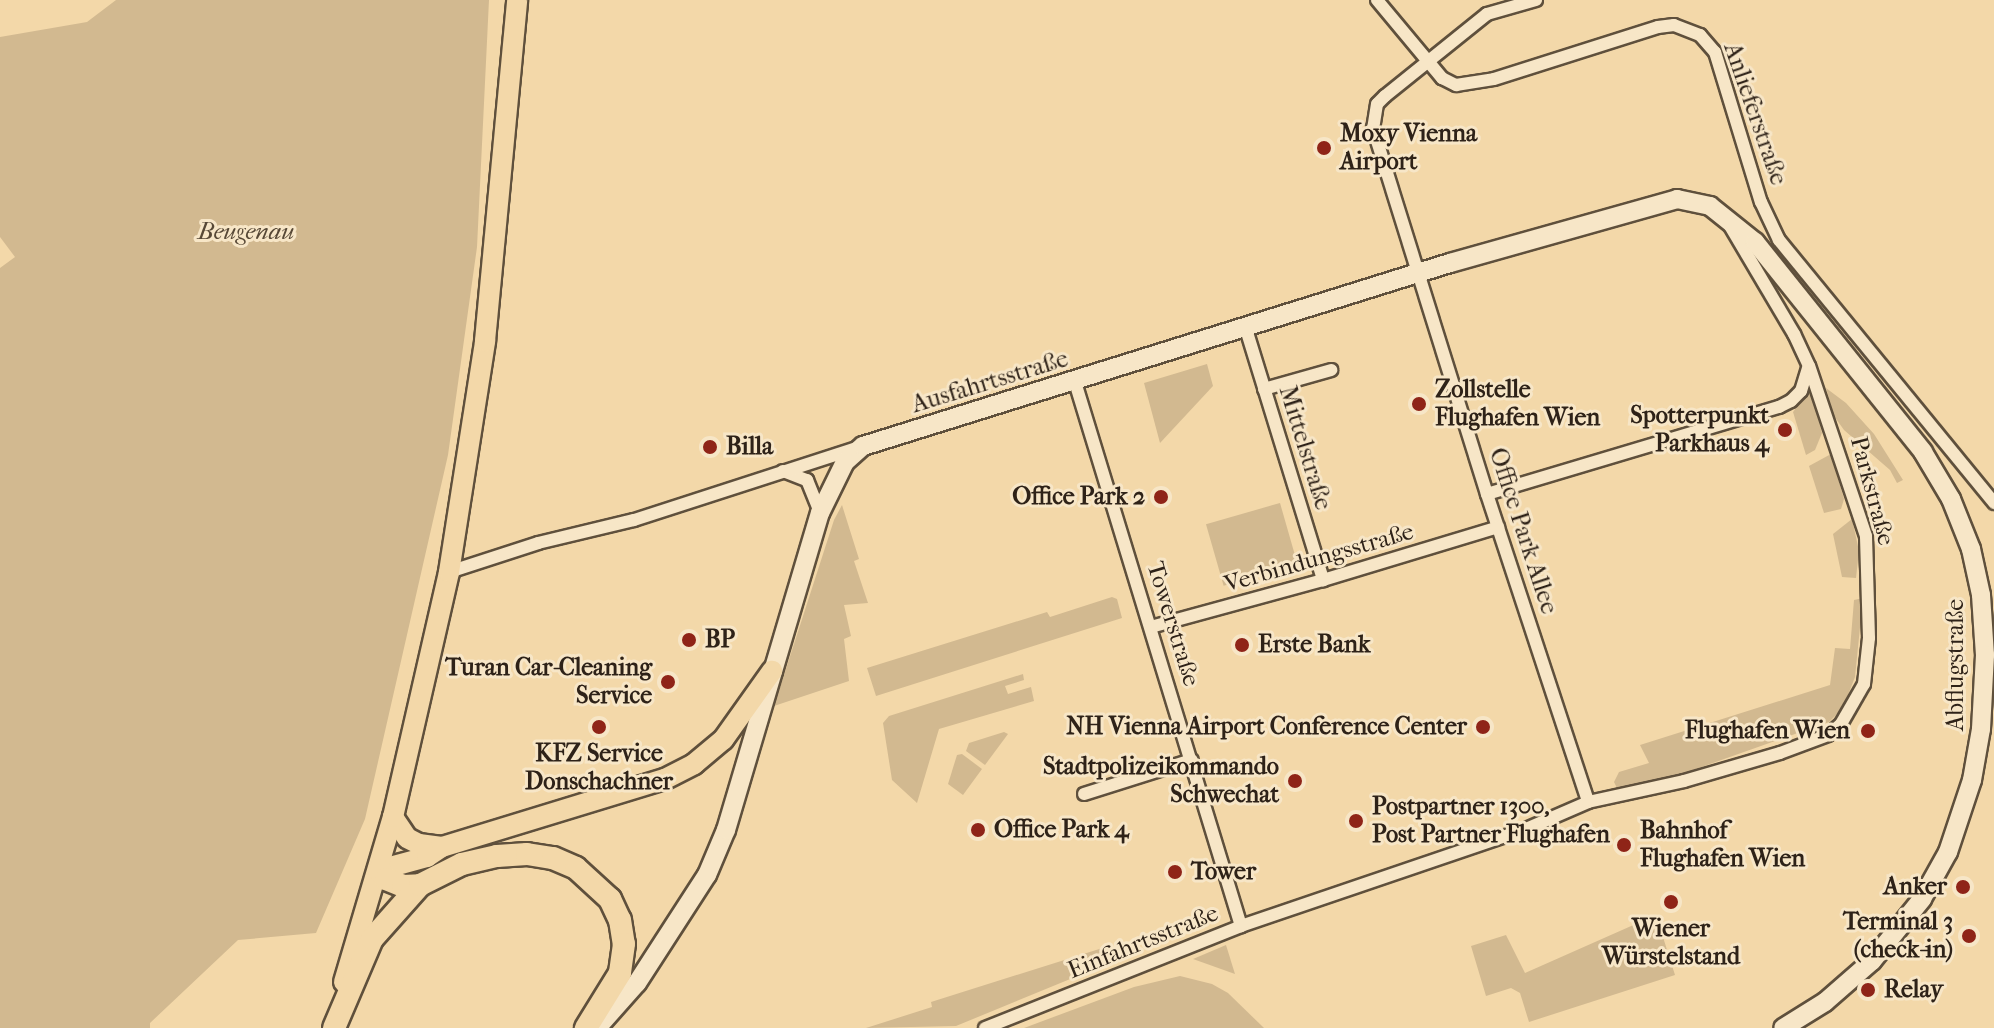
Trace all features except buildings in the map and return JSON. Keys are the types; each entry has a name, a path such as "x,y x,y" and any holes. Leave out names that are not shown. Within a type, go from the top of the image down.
{"highway":[{"path":"332,1028 372,939 420,885 462,864 497,856 527,854 564,863 596,883 620,920 624,944 620,973 586,1028"},
{"path":"379,870 386,879 403,886 420,885"}],"main road":[{"path":"332,1028 393,817 449,572 483,356 517,0"},
{"path":"379,870 427,857 442,847 665,779 694,764 723,740 772,671"},
{"path":"393,817 407,838 419,844 442,847"}],"street":[{"name":"Anlieferstraße","path":"1377,0 1442,78 1456,85 1494,79 1571,52 1674,25 1700,35 1710,44 1761,202 1779,240 1994,503"},
{"name":"Office Park Allee","path":"1536,0 1487,14 1377,104 1373,128 1487,494 1588,802"},
{"name":"Ausfahrtsstraße","path":"863,446 1660,201 1693,200 1726,217"},
{"name":"Parkstraße","path":"1684,781 1828,735 1853,708 1864,684 1870,610 1866,536 1809,366 1726,217"},
{"name":"Abflugstraße","path":"1726,217 1755,242 1938,474 1971,549 1984,619 1983,700 1977,760 1948,852 1922,899 1872,961 1825,1002 1783,1028"},
{"name":"Mittelstraße","path":"1246,329 1323,580"},
{"path":"1487,494 1779,407 1801,391 1809,366"},
{"path":"1264,389 1331,370"},
{"name":"Towerstraße","path":"1075,382 1241,926"},
{"path":"449,572 538,543 634,520 863,446"},
{"path":"597,1028 612,1019 664,945 707,875 726,830 820,513 845,462 863,446"},
{"path":"780,471 807,480 820,513"},
{"name":"Verbindungsstraße","path":"1151,627 1323,580 1498,527"},
{"path":"1084,794 1192,760"},
{"name":"Einfahrtsstraße","path":"985,1028 1241,926 1526,829 1588,802 1684,781"}],"green space":[{"name":"Beugenau","path":"116,0 489,0 477,247 448,455 365,819 316,933 238,940 150,1023 150,1028 0,1028 0,268 15,257 0,237 0,37 87,22"},
{"path":"1207,364 1213,386 1160,443 1144,383"},
{"path":"1826,388 1846,403 1874,434 1903,480 1897,483 1890,470 1844,430 1834,416"},
{"path":"1810,389 1822,433 1815,450 1806,455 1793,412"},
{"path":"1831,454 1844,499 1841,509 1824,513 1809,466"},
{"path":"1280,503 1298,565 1224,586 1206,524"},
{"path":"842,505 859,559 854,561 868,603 844,605 851,636 844,639 849,681 774,706 834,520"},
{"path":"1852,519 1859,551 1856,578 1842,577 1833,534"},
{"path":"1112,597 1117,599 1122,618 876,696 867,668 1047,612 1050,617"},
{"path":"1863,598 1855,677 1843,708 1829,722 1676,776 1617,788 1614,782 1619,772 1649,763 1640,745 1830,685 1835,648 1850,649 1854,600"},
{"path":"1023,674 1024,680 1005,686 1008,694 1031,687 1034,701 939,729 917,803 892,780 883,723 889,716"},
{"path":"1004,732 1008,734 985,765 966,751 969,743"},
{"path":"962,754 982,769 963,795 948,784 957,755"},
{"path":"1656,915 1675,975 1529,1022 1520,993 1511,988 1486,996 1471,946 1506,935 1525,973"},
{"path":"1112,945 1119,959 956,1026 866,1028 932,1007 931,1002"},
{"path":"1226,945 1235,974 1193,959"},
{"path":"1180,976 1212,984 1228,993 1264,1028 1024,1028 1134,987"}],"place":[{"name":"Moxy Vienna Airport","path":"1324,148"},
{"name":"Zollstelle Flughafen Wien","path":"1419,404"},
{"name":"Spotterpunkt Parkhaus 4","path":"1785,430"},
{"name":"Billa","path":"710,447"},
{"name":"Office Park 2","path":"1161,497"},
{"name":"BP","path":"689,640"},
{"name":"Erste Bank","path":"1242,645"},
{"name":"Turan Car-Cleaning Service","path":"668,682"},
{"name":"KFZ Service Donschachner","path":"599,727"},
{"name":"NH Vienna Airport Conference Center","path":"1483,727"},
{"name":"Flughafen Wien","path":"1868,731"},
{"name":"Stadtpolizeikommando Schwechat","path":"1295,781"},
{"name":"Postpartner 1300, Post Partner Flughafen","path":"1356,821"},
{"name":"Office Park 4","path":"978,830"},
{"name":"Bahnhof Flughafen Wien","path":"1624,845"},
{"name":"Tower","path":"1175,872"},
{"name":"Anker","path":"1963,887"},
{"name":"Wiener Würstelstand","path":"1671,902"},
{"name":"Terminal 3 (check-in)","path":"1969,936"},
{"name":"Relay","path":"1868,990"}]}
